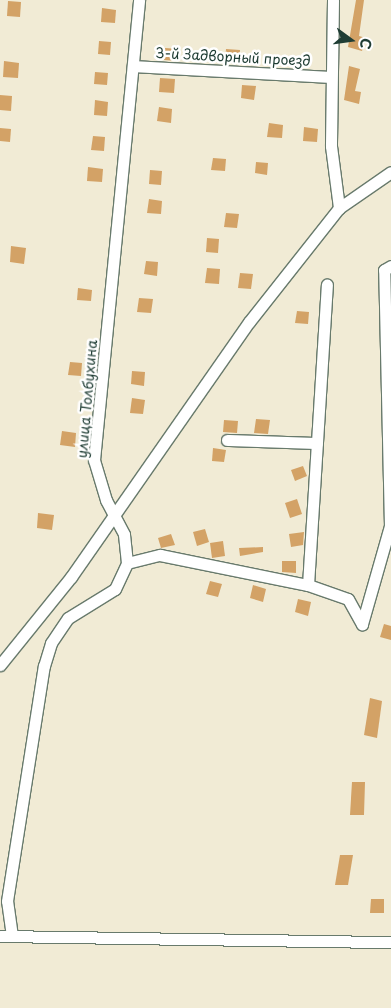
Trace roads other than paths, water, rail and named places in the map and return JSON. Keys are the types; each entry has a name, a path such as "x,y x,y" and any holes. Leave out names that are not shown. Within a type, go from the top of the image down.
{"street":[{"name":"улица Толбухина","path":"12,936 6,901 48,650 68,618 115,589 126,563 124,534 115,512 106,500 94,460 139,0"},
{"path":"333,0 330,77 331,146 339,208"},
{"name":"3-й Задворный проезд","path":"133,66 330,77"},
{"path":"0,665 71,577 249,322 339,208 391,172"},
{"path":"126,563 160,555 308,585 348,599 362,624 390,526 384,270 391,266"},
{"path":"308,585 327,285"},
{"path":"227,440 317,443"},
{"path":"0,936 391,942"}]}
